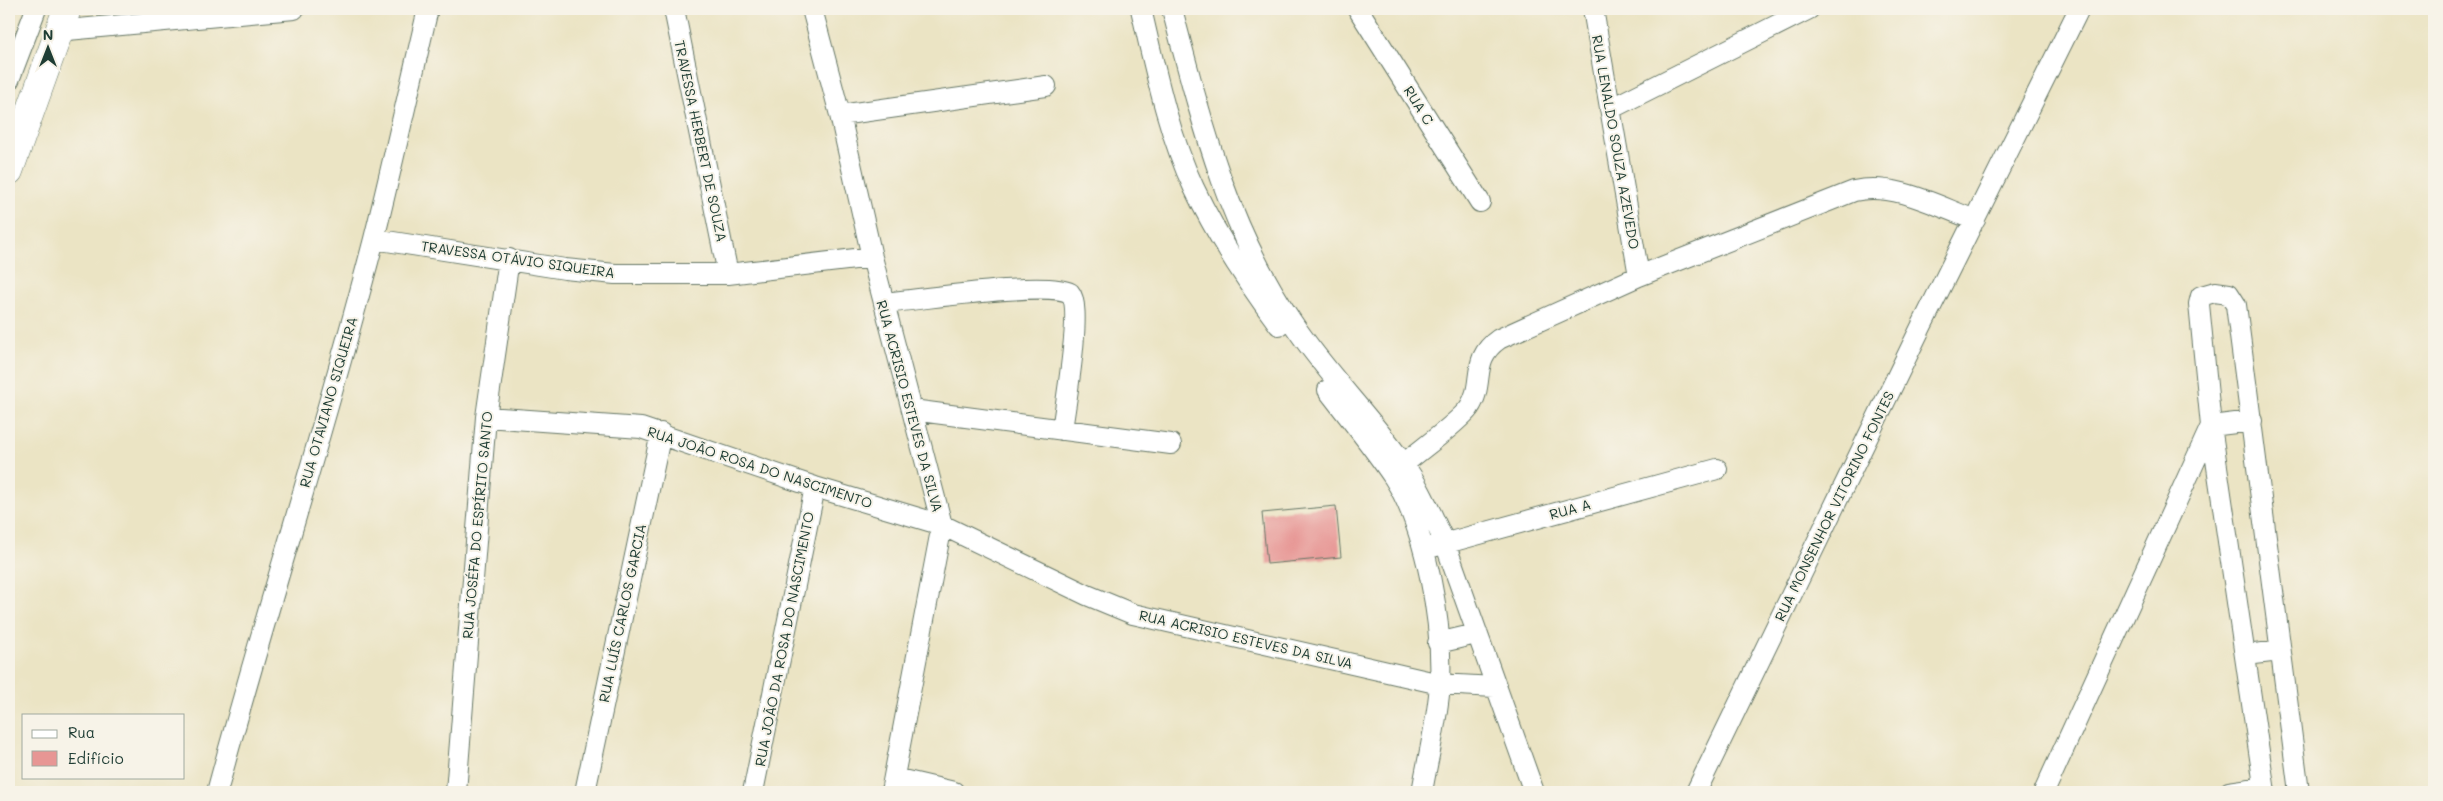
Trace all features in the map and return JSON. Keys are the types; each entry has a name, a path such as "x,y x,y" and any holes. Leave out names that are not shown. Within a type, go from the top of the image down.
{"highway":[{"path":"9,171 62,20"}],"street":[{"path":"9,80 36,9"},
{"path":"62,20 294,9"},
{"name":"RUA OTAVIANO SIQUEIRA","path":"217,792 374,239 428,9"},
{"name":"TRAVESSA HERBERT DE SOUZA","path":"674,9 728,274"},
{"name":"RUA ACRISIO ESTEVES DA SILVA","path":"812,9 840,115 872,257 942,525 1087,595 1133,614 1440,684 1495,687"},
{"path":"1142,9 1152,58 1177,144 1209,218 1267,308 1396,468 1404,498 1423,550 1433,594 1438,643 1440,684 1422,792"},
{"path":"1172,9 1218,172 1245,244 1292,323 1396,468 1445,543 1534,792"},
{"name":"RUA C","path":"1358,9 1480,202"},
{"name":"RUA LENALDO SOUZA AZEVEDO","path":"1593,9 1639,276"},
{"path":"1610,109 1808,9"},
{"name":"RUA MONSENHOR VITORINO FONTES","path":"1696,792 1921,327 2079,9"},
{"path":"840,115 1046,86"},
{"path":"1396,468 1470,406 1483,354 1489,346 1499,339 1639,276 1854,191 1870,188 1903,193 1975,220"},
{"name":"TRAVESSA OTÁVIO SIQUEIRA","path":"374,239 565,269 614,274 728,274 872,257"},
{"name":"RUA JOSÉFA DO ESPÍRITO SANTO","path":"456,792 486,417 509,259"},
{"path":"884,303 1028,288 1057,289 1070,292 1074,301 1074,327 1062,430"},
{"path":"2228,792 2265,790 2210,426 2199,304 2200,296 2215,292 2229,294 2235,300 2299,792"},
{"path":"912,410 1171,444"},
{"name":"RUA JOÃO ROSA DO NASCIMENTO","path":"486,417 641,428 661,433 815,487 942,525"},
{"path":"2210,426 2252,421"},
{"path":"2044,792 2210,426"},
{"name":"RUA LUÍS CARLOS GARCIA","path":"585,792 661,433"},
{"name":"RUA A","path":"1423,550 1717,470"},
{"name":"RUA JOÃO DA ROSA DO NASCIMENTO","path":"753,792 815,487"},
{"path":"942,525 892,785 954,792"},
{"path":"1438,643 1476,634"},
{"path":"2246,655 2280,651"}],"building":[{"path":"1336,506 1341,557 1267,564 1262,513"}]}
